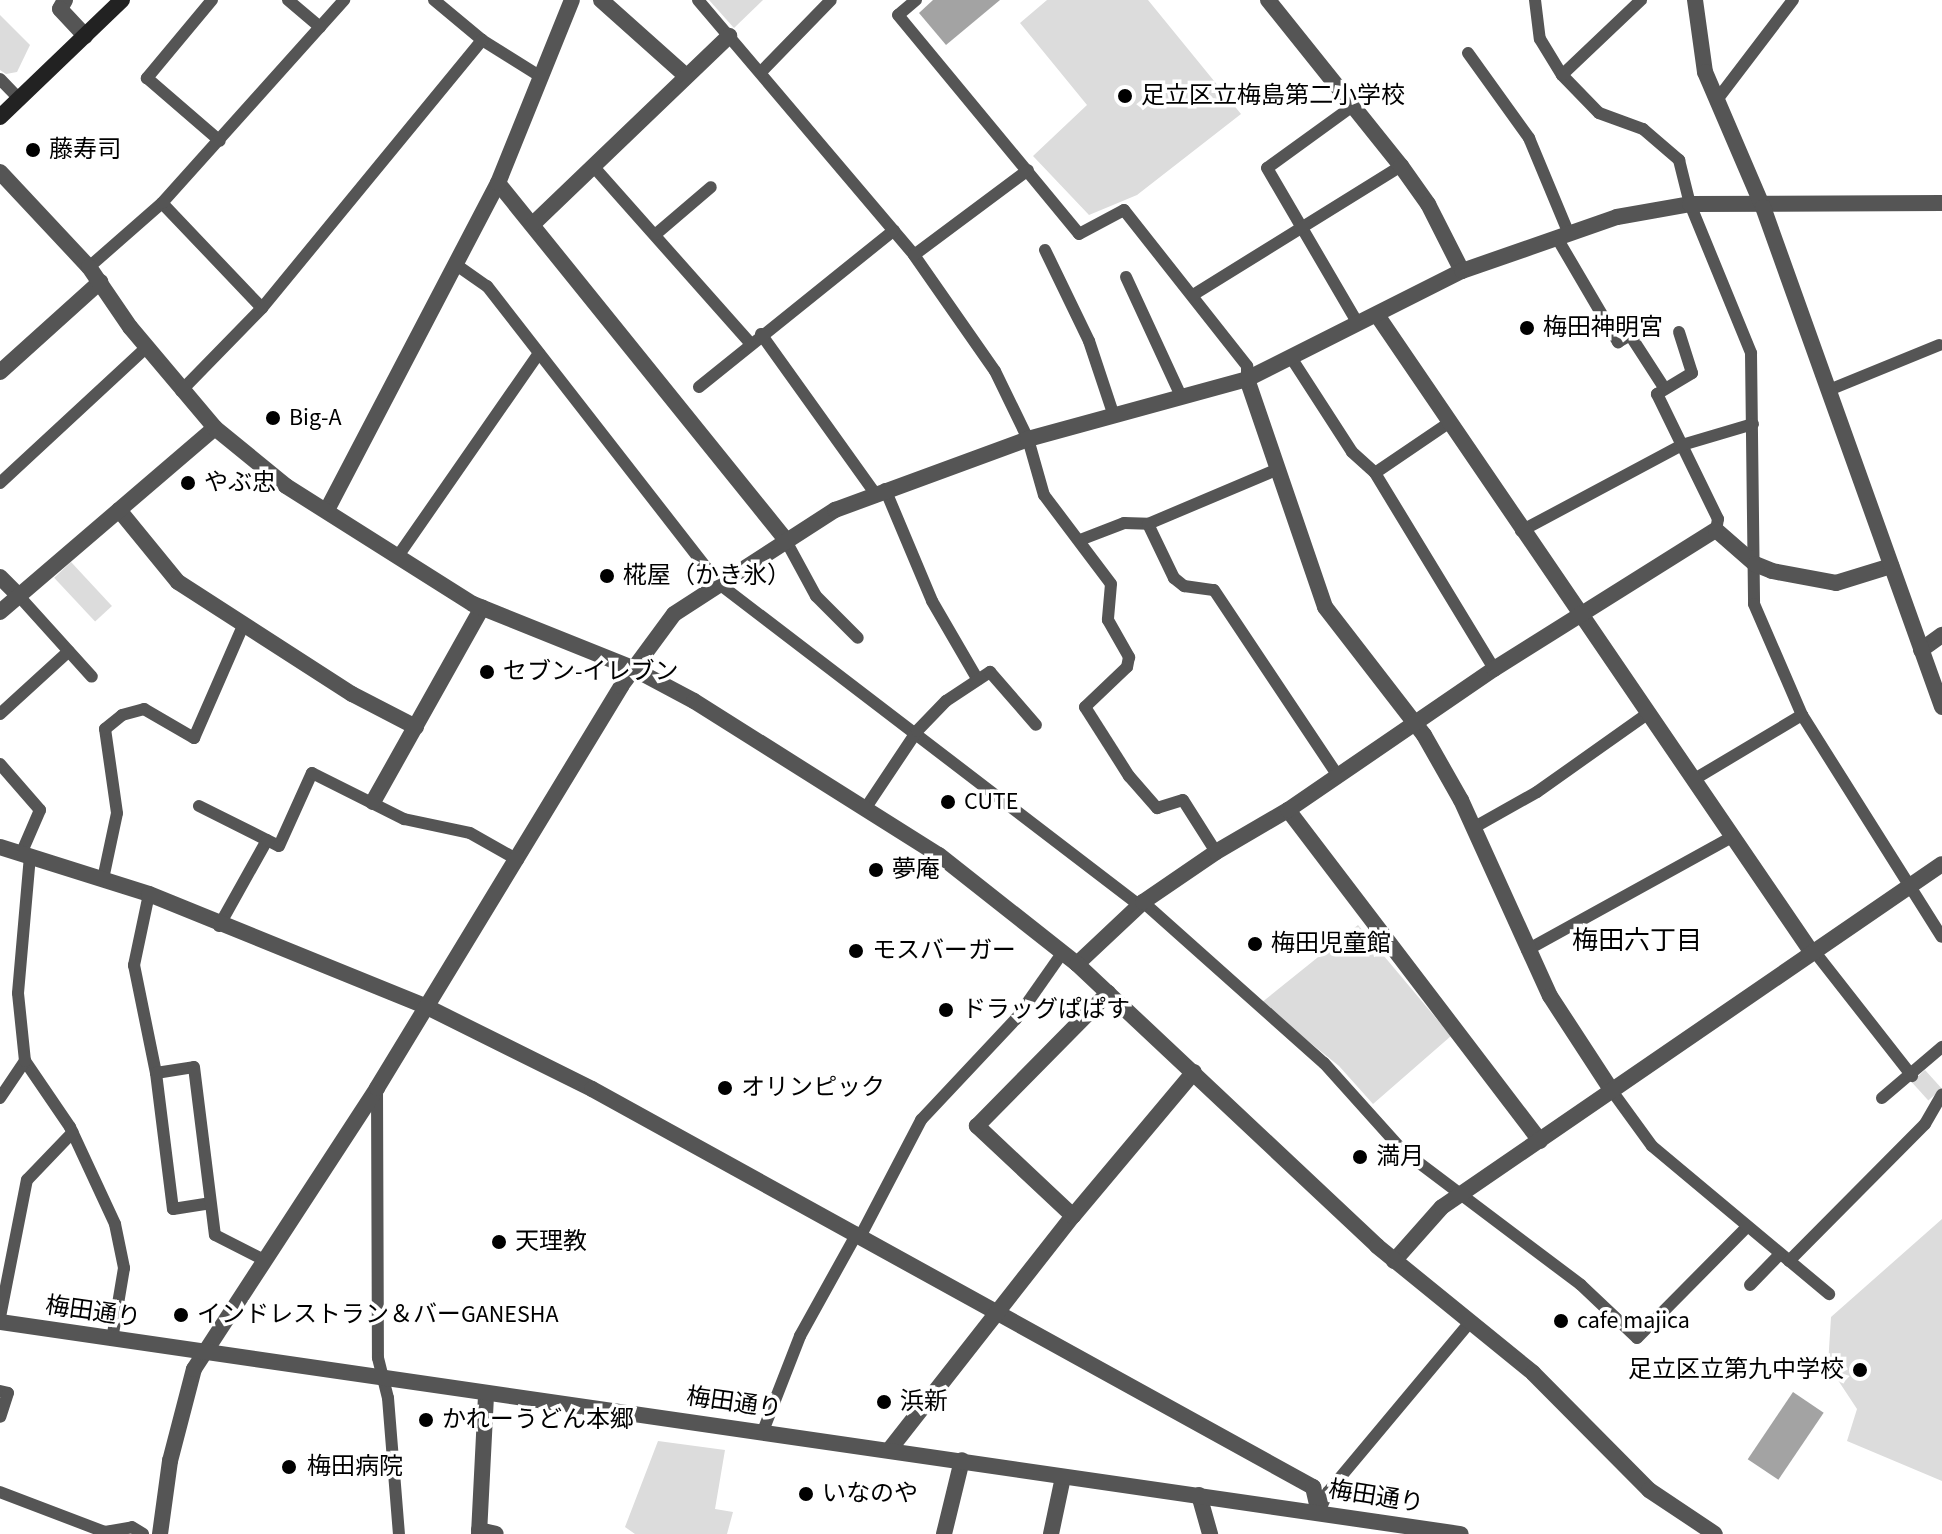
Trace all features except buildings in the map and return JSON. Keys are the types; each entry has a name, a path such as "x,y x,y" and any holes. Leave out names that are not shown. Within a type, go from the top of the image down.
{"main road":[{"path":"0,117 122,0"}],"street":[{"path":"65,0 60,9 85,36"},
{"path":"327,510 498,183 538,75 572,0"},
{"path":"601,0 685,75"},
{"path":"1268,0 1350,108 1401,166 1428,204 1462,271"},
{"path":"1695,0 1700,51 1716,101 1763,207 1942,707"},
{"path":"533,224 729,36"},
{"path":"0,172 89,267 181,391 215,428 286,486 482,608 632,668 939,855 1077,964 1394,1261 1533,1373 1649,1490 1715,1534"},
{"path":"498,183 785,539"},
{"path":"160,1534 170,1461 194,1369 210,1352 377,1088 632,668 674,614 785,539 880,491 1028,439 1247,379 1462,271 1617,217 1690,204 1763,207 1942,203"},
{"path":"0,372 100,282"},
{"path":"1377,315 1447,424 1813,952"},
{"path":"1247,379 1325,607 1413,722 1473,828 1550,996 1612,1091"},
{"path":"0,612 215,428"},
{"path":"119,510 178,582 352,694 416,727"},
{"path":"1077,964 1141,904 1216,852 1288,810 1494,669 1716,530 1755,564 1836,583 1891,566"},
{"path":"0,577 18,595"},
{"path":"373,802 482,608"},
{"path":"1921,650 1942,635"},
{"path":"1288,810 1540,1141"},
{"path":"0,847 149,894 219,926 427,1007 859,1234 1313,1487 1319,1512"},
{"path":"1394,1261 1442,1207 1942,864"},
{"path":"1073,1216 977,1126 1108,993"},
{"path":"890,1449 1073,1216 1194,1072"},
{"name":"梅田通り","path":"0,1320 382,1380 890,1449 1063,1477 1319,1512 1410,1530 1461,1534"},
{"path":"485,1533 486,1394"},
{"path":"944,1534 962,1460"},
{"path":"1051,1534 1063,1477"},
{"path":"1199,1495 1210,1534"}],"lane":[{"path":"212,0 147,78 220,141"},
{"path":"288,0 320,27"},
{"path":"89,267 162,203 344,0"},
{"path":"434,0 482,40 538,75"},
{"path":"698,0 894,230 995,371 1028,439 1044,495 1111,584 1108,620 1129,657 1127,667 1085,707 1129,776 1157,808 1183,800 1216,852"},
{"path":"761,72 831,0"},
{"path":"916,0 898,15 1079,234 1124,210 1247,366 1247,379"},
{"path":"1535,0 1540,39 1562,75 1599,113 1665,144 1679,160 1690,204 1751,353 1754,604 1802,715 1942,937"},
{"path":"1562,75 1641,0"},
{"path":"1716,101 1793,0"},
{"path":"181,391 262,308 482,40"},
{"path":"1468,53 1529,138 1563,236 1618,342 1630,335 1665,389"},
{"path":"0,79 19,99"},
{"path":"1350,108 1267,168 1305,227 1358,324"},
{"path":"593,166 750,343"},
{"path":"1193,295 1401,166"},
{"path":"914,255 1028,170"},
{"path":"656,234 711,187"},
{"path":"162,203 262,308"},
{"path":"699,387 761,334 894,230"},
{"path":"1045,250 1089,341 1114,416"},
{"path":"455,264 487,286 718,583 917,731 1141,904 1324,1063 1402,1150 1581,1285 1637,1338 1747,1227"},
{"path":"1126,277 1181,396"},
{"path":"1679,332 1692,373 1657,394 1718,519 1716,530"},
{"path":"761,334 880,491 932,601 978,680"},
{"path":"0,483 147,347"},
{"path":"1829,390 1941,347"},
{"path":"398,556 539,353"},
{"path":"1290,356 1352,452 1375,473 1494,669"},
{"path":"1375,473 1447,424"},
{"path":"1521,531 1682,445 1753,424"},
{"path":"1080,540 1124,523 1148,524 1278,469"},
{"path":"1148,524 1174,578 1184,586 1214,590 1338,776"},
{"path":"785,539 816,596 858,638"},
{"path":"18,595 92,677"},
{"path":"103,879 117,813 105,729 122,715 144,709 194,738 243,626"},
{"path":"0,714 69,651"},
{"path":"865,809 917,731 946,701 990,672 1036,725"},
{"path":"1473,828 1537,792 1647,714"},
{"path":"1693,780 1802,715"},
{"path":"0,764 40,810 26,856 18,993 25,1061 73,1132 115,1224 124,1268 112,1340"},
{"path":"199,806 279,846 312,773 404,819 470,833 518,860"},
{"path":"1527,950 1732,837"},
{"path":"219,926 267,840"},
{"path":"149,894 134,965 156,1073 173,1209 210,1203"},
{"path":"763,1431 800,1336 921,1120 1016,1019 1063,952"},
{"path":"1813,952 1912,1076"},
{"path":"1882,1098 1912,1076 1942,1047"},
{"path":"3,1089 25,1061"},
{"path":"156,1073 194,1067 215,1235 266,1261"},
{"path":"377,1088 382,1380 388,1398 399,1534"},
{"path":"1612,1091 1652,1146 1829,1294"},
{"path":"1750,1285 1784,1258 1925,1124 1942,1094"},
{"path":"0,1320 27,1180 73,1132"},
{"path":"1319,1512 1328,1492 1471,1321"},
{"path":"0,1391 8,1393 0,1417"},
{"path":"0,1492 105,1532 132,1527 143,1534"}],"shaded area":[{"path":"709,0 763,0 734,28"},
{"path":"933,0 1000,0 946,45 919,13"},
{"path":"1047,0 1148,0 1241,114 1137,195 1089,215 1033,156 1087,105 1020,23"},
{"path":"0,15 30,45 17,72 6,74 0,70"},
{"path":"71,562 112,606 95,622 54,578"},
{"path":"1358,925 1451,1036 1373,1104 1339,1066 1261,1003"},
{"path":"1925,1070 1942,1089 1928,1101 1912,1082"},
{"path":"1942,1219 1942,1481 1847,1441 1857,1409 1828,1365 1831,1317"},
{"path":"1793,1392 1824,1413 1778,1480 1748,1459"},
{"path":"658,1441 725,1450 715,1509 733,1512 727,1534 635,1534 625,1527"}],"place":[{"name":"足立区立梅島第二小学校","path":"1125,96"},
{"name":"藤寿司","path":"33,150"},
{"name":"梅田神明宮","path":"1527,328"},
{"name":"Big-A","path":"273,418"},
{"name":"やぶ忠","path":"188,483"},
{"name":"椛屋（かき氷）","path":"607,576"},
{"name":"セブン-イレブン","path":"487,672"},
{"name":"CUTE","path":"948,802"},
{"name":"夢庵","path":"876,870"},
{"name":"梅田児童館","path":"1255,944"},
{"name":"モスバーガー","path":"856,951"},
{"name":"ドラッグぱぱす","path":"946,1010"},
{"name":"オリンピック","path":"725,1088"},
{"name":"満月","path":"1360,1157"},
{"name":"天理教","path":"499,1242"},
{"name":"インドレストラン＆バーGANESHA","path":"181,1315"},
{"name":"cafe majica","path":"1561,1321"},
{"name":"足立区立第九中学校","path":"1860,1370"},
{"name":"浜新","path":"884,1402"},
{"name":"かれーうどん本郷","path":"426,1420"},
{"name":"梅田病院","path":"289,1467"},
{"name":"いなのや","path":"806,1494"}],"district":[{"name":"梅田六丁目","path":"1637,941"}]}
